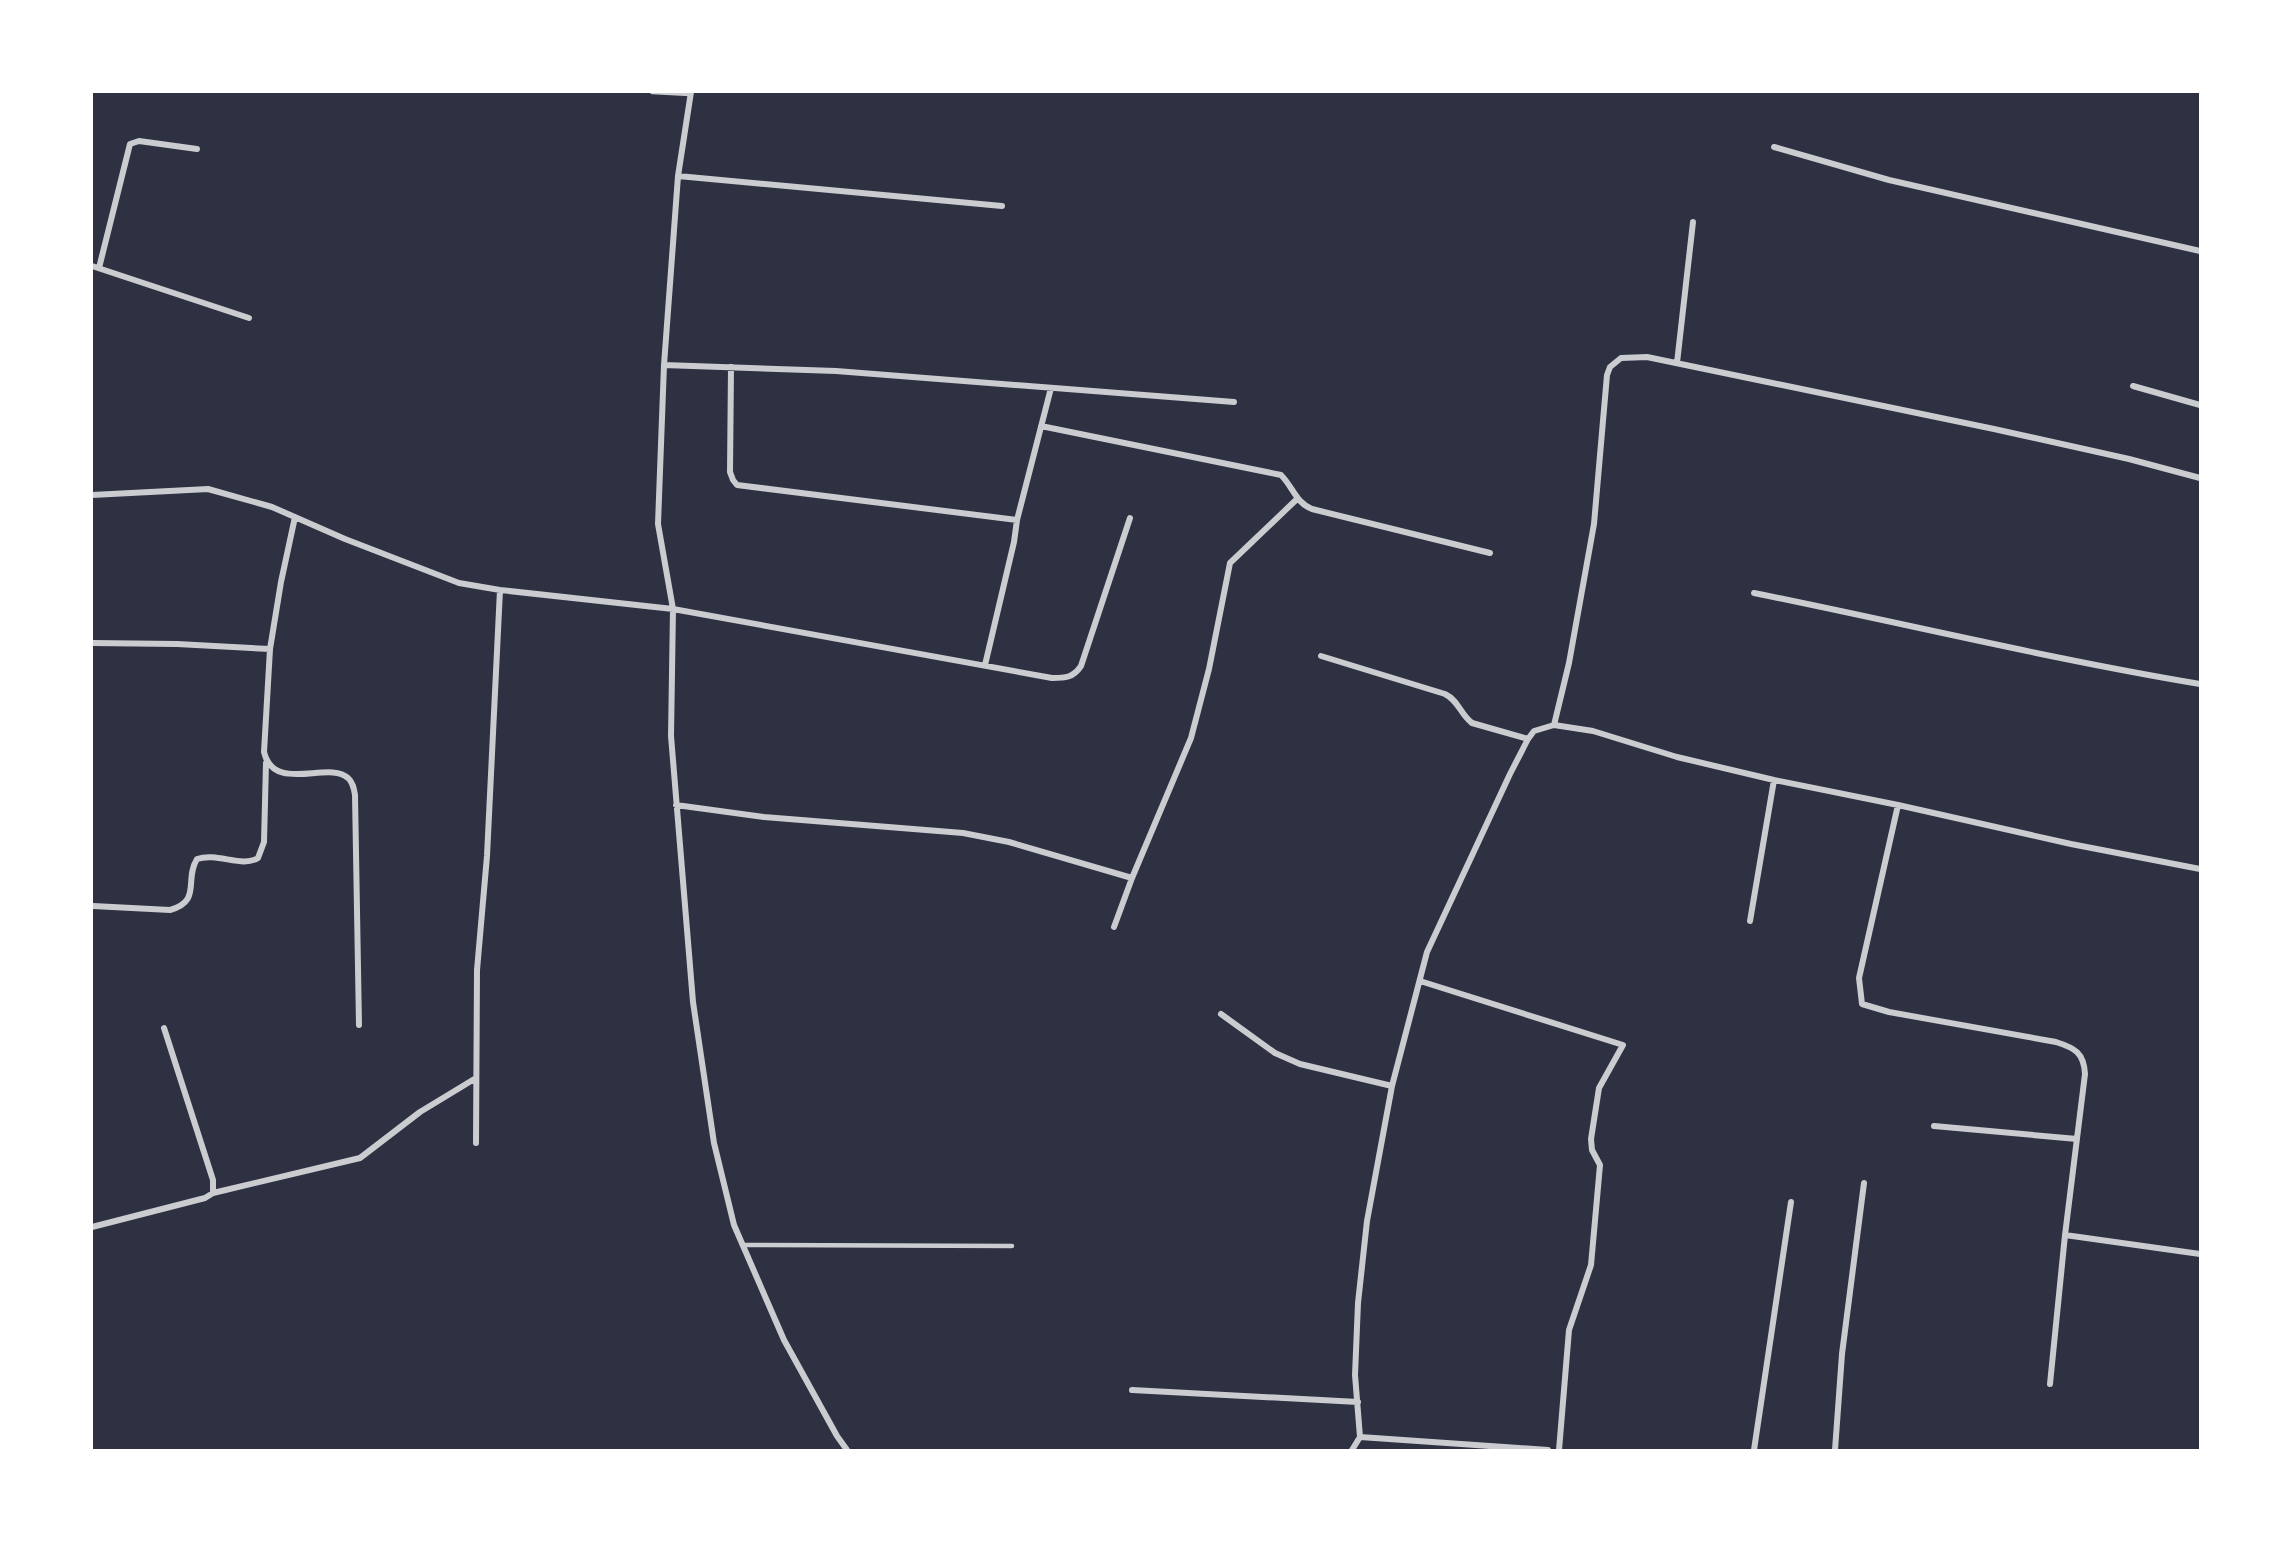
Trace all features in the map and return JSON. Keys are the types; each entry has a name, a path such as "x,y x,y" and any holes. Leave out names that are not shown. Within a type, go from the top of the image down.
{"street":[{"path":"691,93 678,176 664,365 658,524 673,609 670,736 693,1002 714,1143 734,1225 784,1340 837,1436 848,1450"},
{"path":"197,149 139,141 130,144 95,267 249,318"},
{"path":"1773,147 1889,180 2200,251"},
{"path":"678,176 1002,206"},
{"path":"1677,363 1693,222"},
{"path":"1554,725 1569,663 1594,524 1607,375 1610,367 1621,358 1647,357 1677,363 1994,429 2128,459 2200,478"},
{"path":"664,365 836,371 1234,402"},
{"path":"731,368 730,472 737,485 1017,520"},
{"path":"2133,386 2200,405"},
{"path":"986,665 1017,520 1051,388"},
{"path":"1041,426 1281,475 1297,499 1305,506 1325,514 1402,530 1490,553"},
{"path":"92,495 208,489 272,507 345,540 459,583 500,590 673,609 1052,678 1064,678 1076,674 1085,656 1130,518"},
{"path":"1114,927 1132,878 1191,738 1209,669 1230,563 1297,499"},
{"path":"93,906 170,910 187,902 193,865 197,859 212,856 248,862 258,858 264,842 266,763 264,752 270,649 295,518"},
{"path":"476,1143 477,969 488,844 500,590"},
{"path":"1754,593 1902,623 2046,656 2200,684"},
{"path":"92,643 177,644 270,649"},
{"path":"1321,656 1445,694 1456,700 1466,719 1472,723 1528,739"},
{"path":"1352,1450 1360,1437 1355,1375 1357,1315 1366,1221 1392,1086 1427,952 1528,739 1540,728 1554,725 1593,731 1677,757 1774,780 2071,844 2200,869"},
{"path":"266,763 279,772 338,773 346,776 353,786 356,795 359,1025"},
{"path":"1750,921 1774,780"},
{"path":"676,805 764,817 963,833 1009,842 1132,878"},
{"path":"1898,805 1859,978 1862,1004 1889,1012 2056,1041 2071,1046 2079,1052 2085,1062 2050,1384"},
{"path":"1420,981 1623,1045 1599,1088 1591,1145 1599,1161 1600,1173 1591,1265 1569,1330 1559,1450"},
{"path":"1221,1014 1275,1053 1300,1064 1392,1086"},
{"path":"164,1028 213,1180 213,1193"},
{"path":"92,1227 205,1198 213,1193 360,1158 420,1112 476,1078"},
{"path":"1934,1126 2078,1139"},
{"path":"1835,1450 1842,1354 1864,1182"},
{"path":"1754,1450 1791,1202"},
{"path":"2065,1235 2200,1254"},
{"path":"1132,1390 1358,1402"},
{"path":"1360,1437 1548,1450"}],"lane":[{"path":"652,92 691,93"},
{"path":"742,1245 1012,1246"}]}
